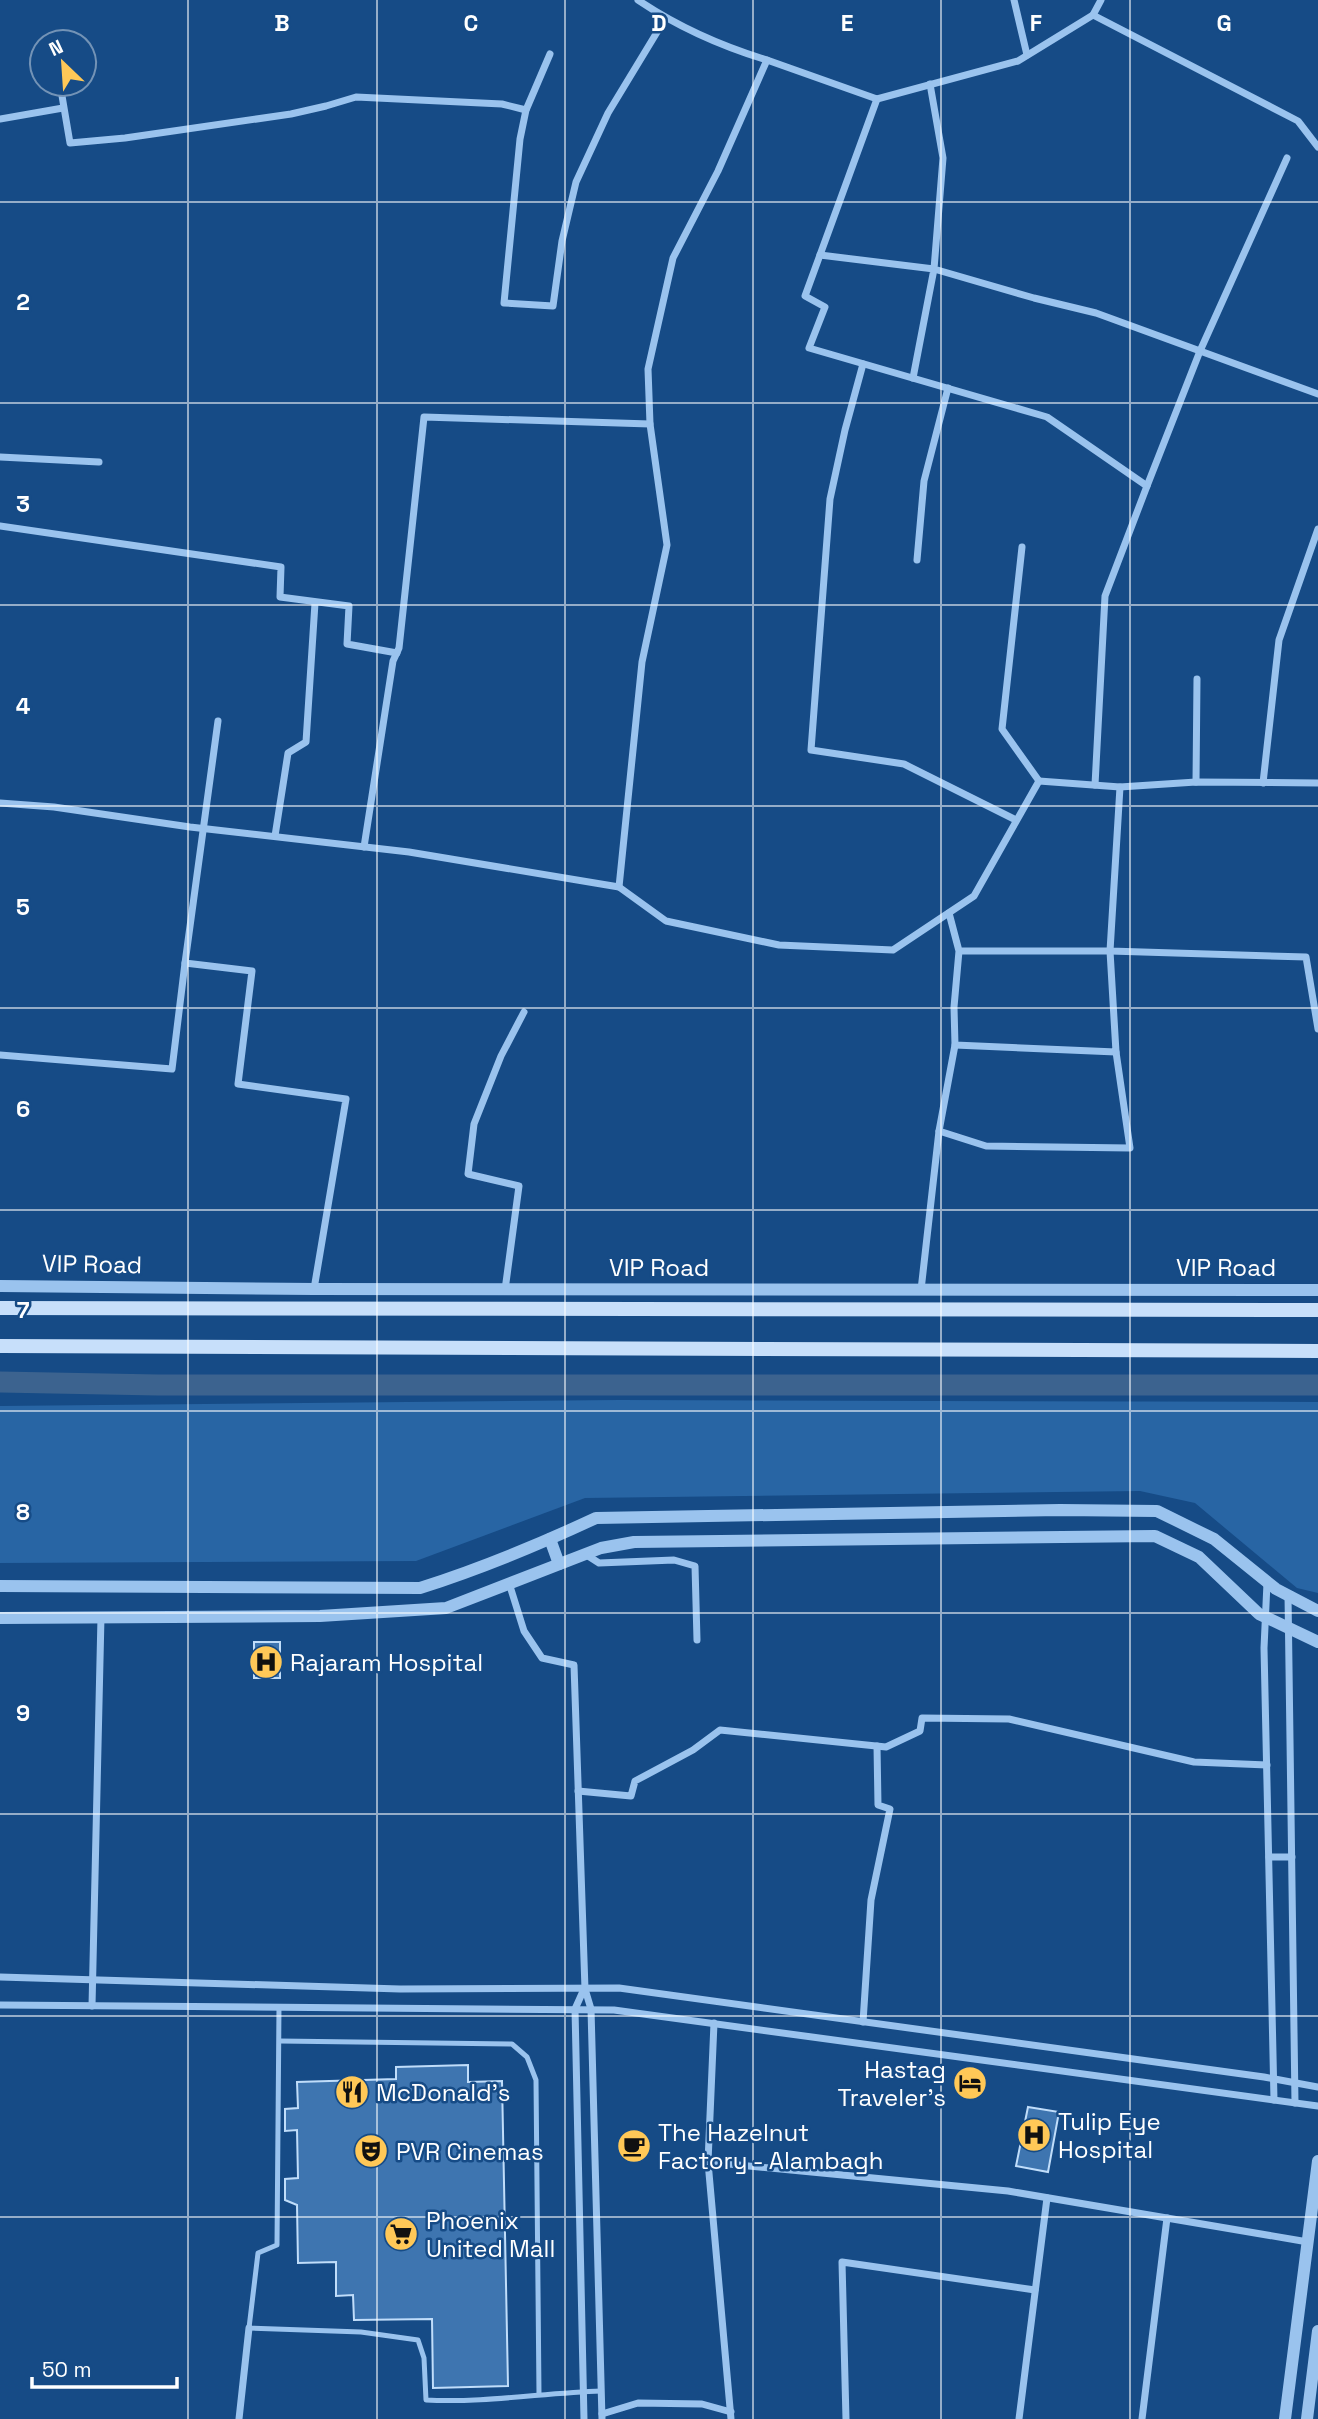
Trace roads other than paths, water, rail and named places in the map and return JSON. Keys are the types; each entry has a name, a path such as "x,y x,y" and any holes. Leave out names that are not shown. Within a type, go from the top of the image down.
{"main road":[{"name":"VIP Road","path":"0,1308 1318,1310"},
{"path":"0,1346 1318,1351"}],"street":[{"path":"638,0 665,19 728,48 877,99 1018,61 1093,15 1101,0"},
{"path":"1014,0 1027,55"},
{"path":"1093,15 1298,121 1318,147"},
{"path":"550,54 526,110 520,139 504,303 553,306 562,242 576,181 608,113 665,19"},
{"path":"619,887 642,662 667,545 650,424 648,369 673,258 718,172 767,60"},
{"path":"913,378 934,269 943,158 930,85"},
{"path":"62,98 70,143 125,138 291,114 356,97 502,104 526,110"},
{"path":"877,99 805,296 825,307 809,348 1047,417 1147,486"},
{"path":"0,120 63,108"},
{"path":"1096,785 1105,596 1200,351 1287,158"},
{"path":"820,255 934,269 1096,313 1318,394"},
{"path":"863,363 845,430 831,499 811,750 904,764 1016,820"},
{"path":"918,560 923,481 948,388"},
{"path":"364,846 393,661 399,649 424,417 650,424"},
{"path":"0,457 99,462"},
{"path":"0,526 281,566 281,597 349,606 347,644 397,653"},
{"path":"1264,783 1279,640 1318,529"},
{"path":"1022,547 1002,729 1039,781"},
{"path":"275,836 288,753 306,742 315,603"},
{"path":"1196,782 1197,679"},
{"path":"0,1055 172,1069 218,721"},
{"path":"0,803 54,807 409,852 619,887 666,921 779,945 893,950 974,896 1039,781"},
{"path":"1039,781 1120,787 1196,782 1318,783"},
{"path":"939,1131 986,1146 1130,1148 1116,1052 1110,951 1120,787"},
{"path":"921,1290 939,1131 955,1045 954,1007 959,951 949,913"},
{"path":"959,951 1110,951 1306,957 1318,1029"},
{"path":"185,963 252,971 238,1084 346,1099 314,1289"},
{"path":"505,1290 519,1186 468,1174 474,1125 501,1056 524,1012"},
{"path":"955,1045 1116,1052"},
{"name":"VIP Road","path":"0,1286 505,1290 1318,1290"},
{"path":"604,1290 604,1310"},
{"path":"0,1586 420,1588 464,1574 596,1518 1060,1510 1157,1511 1214,1539 1267,1582 1318,1611"},
{"path":"0,1618 320,1616 446,1608 601,1548 634,1542 1155,1536 1199,1557 1259,1614 1318,1642"},
{"path":"550,1539 559,1564"},
{"path":"585,1554 599,1563 674,1560 695,1566 697,1640"},
{"path":"1267,1582 1264,1648 1274,2100"},
{"path":"509,1583 524,1631 542,1658 574,1665 584,1989 592,2009 602,2416 638,2403 702,2404 731,2415 708,2162 713,2023"},
{"path":"1288,1595 1295,2103"},
{"path":"92,2006 102,1617"},
{"path":"578,1791 631,1796 635,1781 693,1751 720,1730 886,1746 920,1731 922,1718 1009,1719 1194,1762 1267,1765"},
{"path":"863,2022 871,1900 890,1809 878,1805 877,1746"},
{"path":"1269,1857 1292,1857"},
{"path":"0,1977 400,1989 619,1988 1273,2078 1318,2087"},
{"path":"584,1989 575,2009 584,2419"},
{"path":"0,2005 614,2010 1318,2106"},
{"path":"1285,2419 1318,2161"},
{"path":"708,2162 1008,2191 1308,2242"},
{"path":"1019,2419 1046,2198"},
{"path":"1142,2419 1167,2218"},
{"path":"846,2419 842,2262 1035,2290"},
{"path":"239,2419 249,2328"},
{"path":"1307,2419 1318,2331"}],"lane":[{"path":"279,2007 277,2245 258,2253 249,2328 361,2332 418,2340 424,2358 426,2400 455,2402 601,2391"},
{"path":"280,2041 512,2044 527,2057 536,2080 539,2394"}],"waterway":[{"path":"0,1382 158,1385 1318,1385"}],"place":[{"name":"Rajaram Hospital","path":"266,1662"},
{"name":"Hastag Traveler's","path":"970,2083"},
{"name":"McDonald's","path":"352,2092"},
{"name":"Tulip Eye Hospital","path":"1034,2135"},
{"name":"The Hazelnut Factory - Alambagh","path":"634,2146"},
{"name":"PVR Cinemas","path":"371,2151"},
{"name":"Phoenix United Mall","path":"401,2234"}]}
